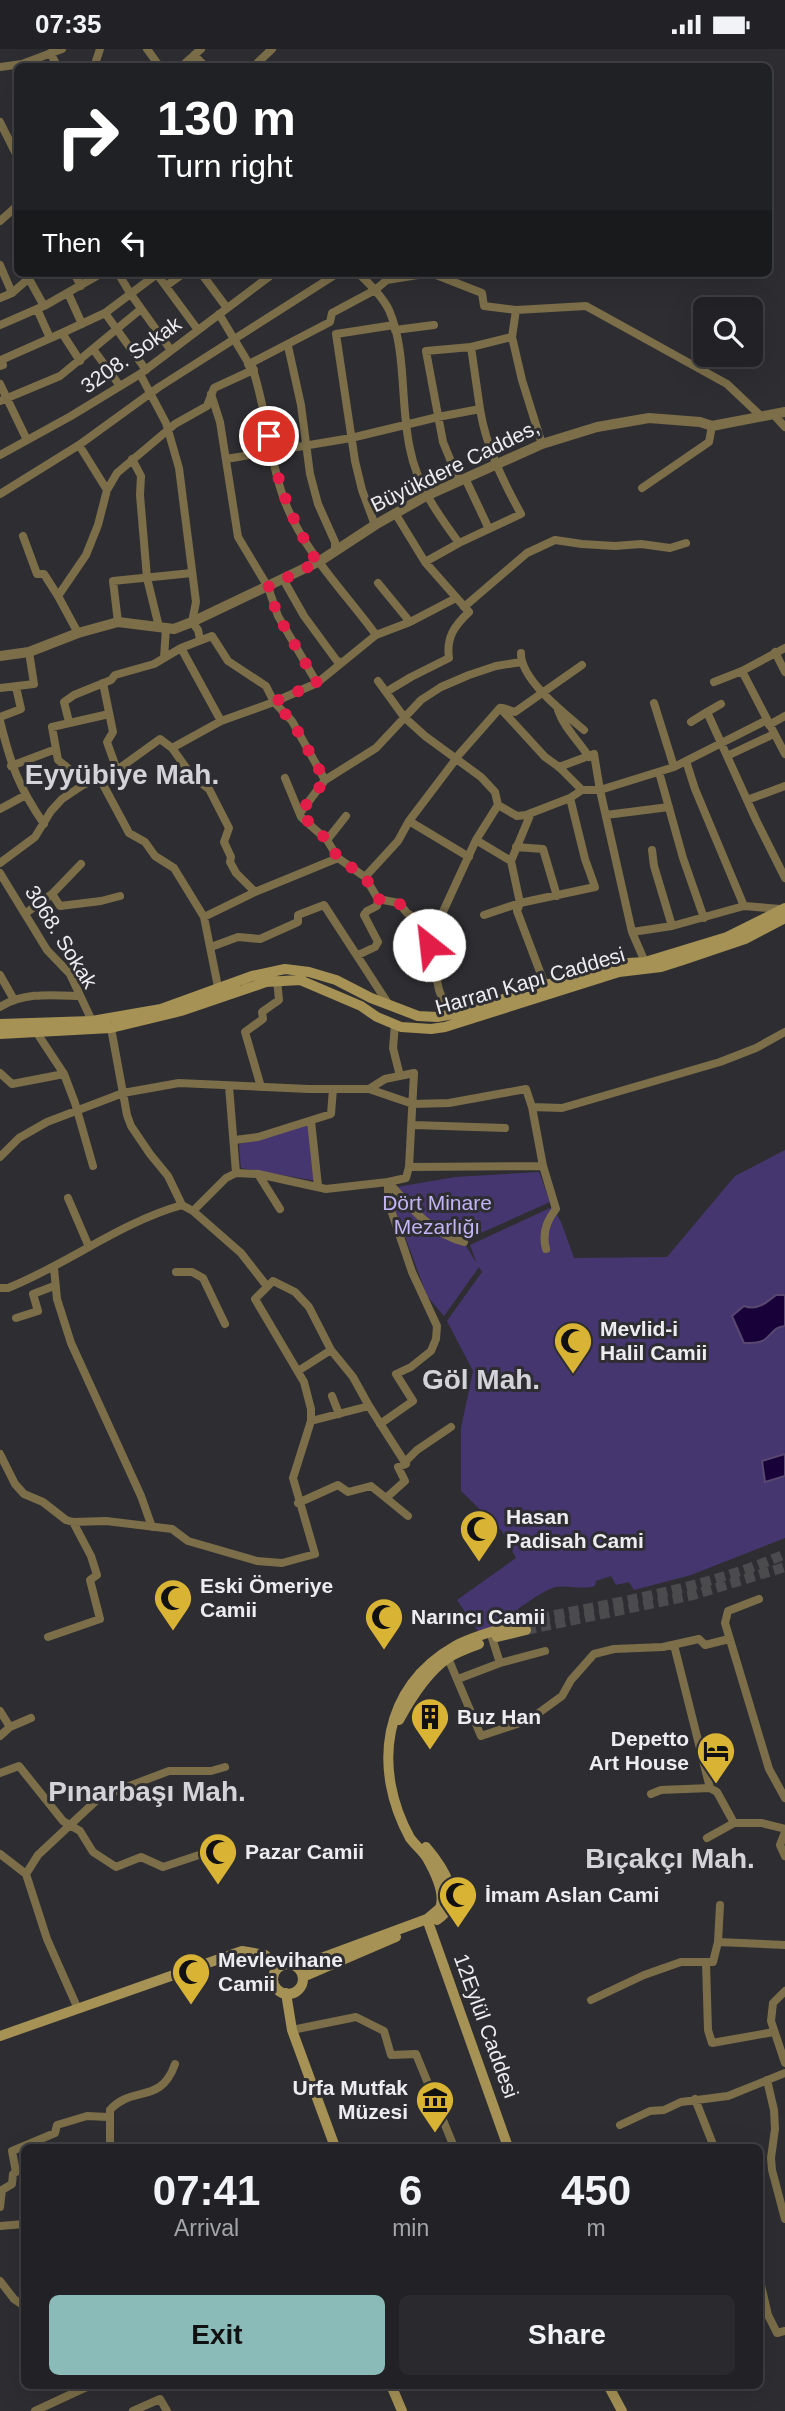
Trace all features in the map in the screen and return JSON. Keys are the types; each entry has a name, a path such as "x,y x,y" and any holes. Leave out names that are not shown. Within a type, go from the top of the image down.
{"main road":[{"name":"Harran Kapı Caddesi","path":"0,1024 92,1021 162,1009 218,987 285,969 309,972 335,980 418,1016 437,1017 628,963 645,962 727,937 785,909"},
{"name":"Harran Kapı Caddesi","path":"0,1034 111,1028 181,1011 245,988 277,980 300,979 395,1024 431,1029 466,1022 619,972 661,967 745,939 785,918"},
{"path":"300,1972 440,1918 450,1906 451,1890 440,1864 417,1835 398,1790 394,1771 398,1721 410,1701 448,1658 526,1625 456,1646 427,1666 403,1696 392,1719 389,1740 390,1786 411,1839 427,1858 442,1893 440,1908 428,1921"},
{"name":"12Eylül Caddesi","path":"428,1921 507,2144"},
{"path":"0,2036 242,1951 265,1955 278,1968"},
{"path":"300,1972 289,1964 278,1968 274,1976 275,1986 286,1993 292,2030 334,2144"},
{"path":"286,1993 298,1989 300,1972"},
{"path":"393,2389 402,2411"},
{"path":"610,2389 622,2411"}],"street":[{"path":"28,63 62,49"},
{"path":"257,63 272,49"},
{"path":"50,53 56,63"},
{"path":"0,122 14,150"},
{"path":"0,221 14,209"},
{"path":"0,265 12,293"},
{"path":"0,298 12,293 31,277"},
{"path":"32,277 50,338"},
{"path":"76,277 80,286"},
{"path":"0,325 95,277"},
{"path":"120,277 170,349"},
{"path":"0,366 3,365 1,360 105,313 151,277"},
{"path":"159,277 198,330"},
{"path":"166,285 178,277"},
{"path":"204,277 227,308"},
{"name":"3208. Sokak","path":"0,455 143,372 227,308 260,277"},
{"path":"0,494 79,445 234,338 332,277"},
{"path":"362,277 388,309 394,327 400,354 410,450 426,496 459,543"},
{"path":"330,322 331,313 375,290 387,280 406,277"},
{"path":"441,277 482,293 484,306 516,310 586,306 727,384 762,417"},
{"path":"68,293 82,324"},
{"path":"3,400 60,376 141,309"},
{"path":"516,310 512,337 542,444"},
{"path":"105,313 143,372 169,429 179,468 196,602 192,622 200,639"},
{"path":"219,314 251,367 267,420 279,483 288,509 314,557 320,561 376,635"},
{"path":"330,322 334,325 336,334 351,438 362,490 375,525"},
{"path":"58,596 86,555 98,525 107,490 117,473 169,429 207,406 214,388 330,322"},
{"path":"336,334 434,325"},
{"path":"62,333 80,361"},
{"path":"489,529 443,442 426,351 471,347 512,337"},
{"path":"288,346 301,405 305,444 315,494 335,542 335,550"},
{"path":"425,562 521,514 485,435 471,347"},
{"path":"93,349 120,386"},
{"path":"0,384 3,400 27,440"},
{"path":"211,394 220,422 238,537 268,587 278,616 317,683"},
{"path":"226,459 351,438 480,409"},
{"path":"780,414 785,427"},
{"name":"Büyükdere Caddes,","path":"0,656 29,652 78,633 118,622 174,629 320,561 426,496 542,444 597,426 649,418 700,422 712,426 780,414"},
{"path":"642,488 709,442 712,426"},
{"path":"79,445 107,490"},
{"path":"132,459 141,476 140,495 147,578 162,627 163,658"},
{"path":"386,692 449,659 447,643 469,612 425,562 395,513"},
{"path":"23,536 37,574 44,574 78,633"},
{"path":"464,607 527,553 555,540 582,544 641,544 670,548 686,543"},
{"path":"118,622 113,581 192,573"},
{"path":"283,579 304,616 337,661 341,662"},
{"path":"378,583 410,622"},
{"path":"172,748 221,720 274,702 317,683 376,635 410,622 456,598"},
{"path":"69,722 64,702 74,695 111,680 115,675 146,668 181,648 212,636 228,661 266,686 274,702 292,721 325,780"},
{"path":"181,648 221,720"},
{"path":"714,682 742,671 785,648"},
{"path":"0,688 34,684 29,652"},
{"path":"775,652 785,672"},
{"path":"300,813 325,780 376,748 421,700 441,687 521,657 541,692 584,730"},
{"path":"500,708 515,712 582,665"},
{"path":"742,671 785,754"},
{"path":"378,681 404,717 425,736 481,776 495,792 498,805 476,840 441,916 426,925"},
{"path":"103,683 113,732 107,742 117,770"},
{"path":"16,687 21,709 0,719 12,766 24,796 44,824"},
{"path":"654,703 674,767"},
{"path":"691,722 721,704"},
{"path":"365,877 398,841 409,821 456,758 500,708"},
{"path":"500,708 545,757 582,790"},
{"path":"558,708 561,719 589,757"},
{"path":"707,712 785,878"},
{"path":"83,785 74,773 58,760 52,727 109,714"},
{"path":"498,805 517,816 531,813 570,798 582,790 600,790 674,767 721,742 785,716"},
{"path":"727,756 774,734"},
{"path":"0,863 35,838 51,811 83,785 117,770 159,739 172,748 192,776 209,789 229,828 224,842 231,857 230,862 236,873 255,892"},
{"path":"12,766 56,749"},
{"path":"559,767 594,754 632,932 645,962"},
{"path":"686,761 744,907"},
{"path":"659,772 683,859 704,919"},
{"path":"99,777 129,834 145,842 155,856 174,868 204,917 218,987"},
{"path":"285,778 300,813 327,840 338,858 365,877 378,899 377,906 364,915 378,942 375,947 358,955"},
{"path":"747,800 785,786"},
{"path":"0,809 24,796"},
{"path":"484,915 520,903 595,887 570,798"},
{"path":"607,815 668,807"},
{"path":"531,813 511,861 520,903 517,911 545,985"},
{"path":"327,840 346,816"},
{"path":"409,821 469,857"},
{"path":"476,840 511,861"},
{"path":"516,847 543,849 557,896"},
{"path":"652,850 654,866 672,926"},
{"path":"204,917 255,892 338,858"},
{"path":"26,912 52,894 81,864"},
{"path":"0,890 2,877"},
{"name":"3068. Sokak","path":"2,877 47,950 70,974 92,1021"},
{"path":"52,894 60,906 120,896"},
{"path":"378,899 399,903 407,913 426,925 439,990 444,1003 457,1013"},
{"path":"211,947 238,937 260,939 298,922 298,915 324,905 389,1005"},
{"path":"632,932 704,919 744,907 785,909"},
{"path":"0,975 13,998"},
{"path":"261,1087 245,1032 263,1019 262,1012 279,1000 277,980"},
{"path":"0,1007 13,998 79,996"},
{"path":"395,1024 393,1048 400,1076"},
{"path":"111,1028 131,1126 149,1154 168,1176 182,1205 241,1252 266,1285"},
{"path":"532,1107 562,1108 720,1062 756,1048 785,1032"},
{"path":"37,1033 64,1074 93,1166"},
{"path":"0,1073 12,1084 64,1074"},
{"path":"192,1211 226,1178 236,1173 258,1174 326,1189 406,1178 409,1167 414,1073 384,1079 369,1089"},
{"path":"0,1157 19,1137 76,1110 123,1093 179,1083 369,1089 413,1104 449,1103 526,1089 543,1166 556,1209 548,1219 543,1240 546,1249"},
{"path":"229,1086 236,1173"},
{"path":"235,1140 258,1137 331,1114 333,1089"},
{"path":"312,1121 318,1186"},
{"path":"412,1125 505,1128"},
{"path":"409,1167 543,1166"},
{"path":"258,1174 280,1209"},
{"path":"388,1182 425,1223 450,1238 464,1242"},
{"path":"380,1424 413,1401 396,1374 411,1367 431,1351 436,1339 437,1325 412,1272 388,1201 388,1182"},
{"path":"68,1198 89,1247"},
{"path":"0,1288 8,1288 54,1268 158,1212 182,1205"},
{"path":"54,1268 54,1286 71,1343 141,1496 152,1527"},
{"path":"176,1272 192,1272 203,1278 225,1324"},
{"path":"0,1454 15,1484 24,1494 43,1502 66,1520 106,1521 172,1529 188,1541 257,1561 282,1563 315,1554 293,1478 311,1421 309,1400 298,1371 255,1299 273,1280 300,1295 331,1350 353,1377 405,1462"},
{"path":"16,1318 38,1311 33,1294 54,1286"},
{"path":"298,1371 331,1350"},
{"path":"332,1396 340,1414"},
{"path":"311,1421 369,1406"},
{"path":"386,1498 405,1481 398,1467 406,1464 417,1450 451,1427"},
{"path":"299,1503 338,1485 348,1492 371,1486 408,1516"},
{"path":"48,1637 100,1619 90,1580 97,1575 91,1556 73,1522"},
{"path":"760,1599 728,1611 724,1623 769,1769 785,1798"},
{"path":"492,1638 500,1663"},
{"path":"448,1658 481,1736 529,1720 562,1696 571,1680 594,1654 614,1649 674,1645 699,1639 705,1645 729,1639"},
{"path":"674,1645 710,1788"},
{"path":"458,1679 500,1663 545,1651"},
{"path":"0,1711 10,1727"},
{"path":"0,1736 10,1727 31,1718"},
{"path":"0,1773 19,1766 63,1821 80,1831 93,1852 116,1867 141,1857 163,1867 199,1855"},
{"path":"26,1874 38,1856 100,1797 169,1771 211,1771 226,1767"},
{"path":"651,1794 661,1790 710,1788 717,1792 734,1823"},
{"path":"707,1838 734,1823 762,1823 785,1831 780,1845 785,1856"},
{"path":"0,1854 26,1874 47,1939 78,2009"},
{"path":"591,2000 644,1975 681,1962 713,1962 718,1942 720,1905"},
{"path":"718,1942 785,1945"},
{"path":"706,1963 708,2030 712,2043 774,2032"},
{"path":"785,1991 773,2003 771,2021 782,2045 785,2063"},
{"path":"292,2030 356,2017 384,2031 391,2055 416,2054 453,2144"},
{"path":"110,2144 110,2110 121,2100 155,2091 166,2084 175,2064"},
{"path":"620,2125 650,2111 664,2110 695,2099 728,2096 785,2073"},
{"path":"767,2080 774,2110 772,2170 785,2219"},
{"path":"695,2099 713,2144"},
{"path":"29,2144 55,2133 57,2125 87,2116 108,2117"},
{"path":"0,2207 2,2190 12,2184 13,2174 16,2172 12,2151 21,2147"},
{"path":"0,2226 21,2224"},
{"path":"0,2281 21,2304"},
{"path":"763,2294 768,2315 777,2333 785,2331"},
{"path":"35,2411 82,2389"},
{"path":"133,2411 160,2399 167,2411"}],"green space":[{"path":"310,1124 317,1181 241,1168 239,1144"},
{"name":"Dört Minare Mezarlığı","path":"785,1150 785,1538 691,1575 634,1590 629,1582 616,1585 611,1576 596,1581 595,1586 590,1587 556,1587 529,1601 482,1637 457,1600 516,1558 502,1531 461,1491 461,1428 473,1371 447,1321 482,1272 479,1267 444,1316 427,1296 392,1201 397,1187 455,1177 539,1172 550,1202 463,1241 477,1264 470,1245 552,1207 561,1222 574,1258 667,1257 735,1176"}],"shaded area":[{"path":"776,1295 785,1295 785,1326 775,1329 762,1341 744,1343 732,1316 744,1306 757,1307"},
{"path":"785,1454 785,1476 765,1482 762,1461"}],"tunnel":[{"path":"525,1621 691,1586 785,1554"},
{"path":"526,1630 693,1595 785,1567"}],"place":[{"name":"Mevlid-i Halil Camii","path":"573,1375"},
{"name":"Hasan Padisah Cami","path":"479,1563"},
{"name":"Eski Ömeriye Camii","path":"173,1632"},
{"name":"Narıncı Camii","path":"384,1651"},
{"name":"Buz Han","path":"430,1751"},
{"name":"Depetto Art House","path":"716,1785"},
{"name":"Pazar Camii","path":"218,1886"},
{"name":"İmam Aslan Cami","path":"458,1929"},
{"name":"Mevlevihane Camii","path":"191,2006"},
{"name":"Urfa Mutfak Müzesi","path":"435,2134"}],"district":[{"name":"Eyyübiye Mah.","path":"122,774"},
{"name":"Göl Mah.","path":"481,1379"},
{"name":"Pınarbaşı Mah.","path":"147,1791"},
{"name":"Bıçakçı Mah.","path":"670,1858"}],"route":[{"path":"269,436 279,483 288,509 314,557 320,561 268,587 278,616 317,683 274,702 292,721 325,780 300,813 301,817 327,840 338,858 365,877 378,899 399,903 407,913 426,925 429,945"}]}
